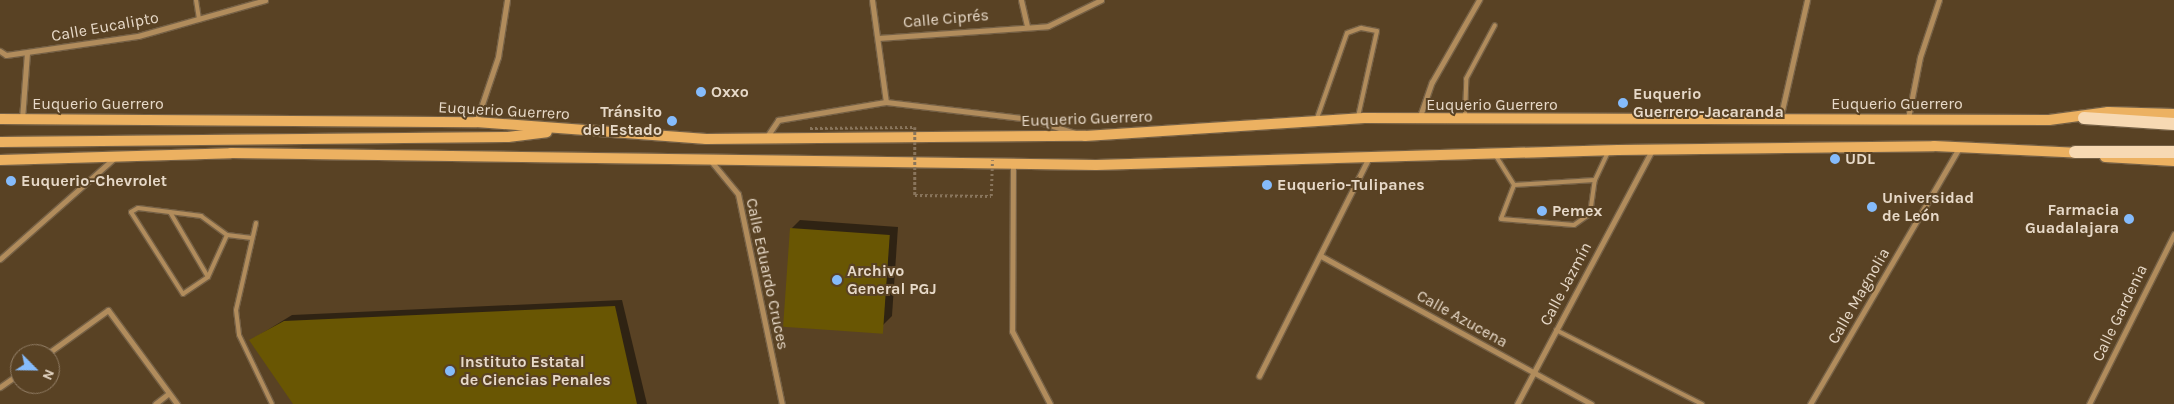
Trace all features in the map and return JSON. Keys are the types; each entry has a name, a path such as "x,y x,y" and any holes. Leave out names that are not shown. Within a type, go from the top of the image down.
{"main road":[{"name":"Euquerio Guerrero","path":"0,119 476,122 706,139 1085,136 1358,119 2084,118 2108,112 2174,114"},
{"path":"2084,118 2174,124"},
{"path":"0,142 508,137 571,129"},
{"path":"114,157 136,140"},
{"path":"231,153 239,141"},
{"path":"0,160 231,153 709,158 785,162 1013,160 1096,165 1370,155 1609,150 1959,148 2075,152 2174,152"},
{"path":"2075,152 2174,161"}],"street":[{"name":"Calle Eucalipto","path":"0,51 6,55 27,53 138,36 199,21 265,0"},
{"path":"476,122 498,57 507,0"},
{"path":"872,0 886,102"},
{"path":"1021,0 1027,26"},
{"name":"Calle Ciprés","path":"878,38 1048,26 1101,0"},
{"path":"1419,119 1432,82 1479,0"},
{"path":"1780,119 1807,0"},
{"path":"1908,118 1920,56 1939,0"},
{"path":"22,119 27,53"},
{"path":"766,138 778,120 886,102 1030,119 1085,136"},
{"name":"Calle Magnolia","path":"1810,404 1959,148"},
{"name":"Calle Jazmín","path":"1517,404 1652,150"},
{"path":"1259,376 1321,256 1370,155"},
{"path":"0,259 114,157"},
{"name":"Calle Eduardo Cruces","path":"709,158 738,194 782,404"},
{"path":"1013,160 1012,331 1050,404"},
{"name":"Calle Gardenia","path":"2089,404 2174,234"},
{"name":"Calle Azucena","path":"1321,256 1591,404"},
{"path":"60,344 108,310 177,404"},
{"path":"154,404 168,394"}],"lane":[{"path":"196,0 199,21"},
{"path":"1465,119 1466,79 1495,25"},
{"path":"1315,122 1347,33 1361,28 1378,31 1358,119"},
{"path":"1514,185 1502,219 1574,225 1590,214 1595,180 1609,150"},
{"path":"1494,152 1514,185"},
{"path":"1514,185 1595,180"},
{"path":"227,235 208,277 183,294 131,212 138,208 201,216 227,235 252,238"},
{"path":"170,212 208,277"},
{"path":"256,223 236,310 239,336 272,404"},
{"path":"1556,330 1702,404"}],"path":[{"path":"810,128 915,127 916,195 991,196 992,160"}],"building":[{"name":"Archivo General PGJ","path":"790,228 890,235 883,334 783,327"},
{"name":"Instituto Estatal de Ciencias Penales","path":"615,306 637,404 293,404 249,340 284,321"}],"place":[{"name":"Oxxo","path":"701,92"},
{"name":"Euquerio Guerrero-Jacaranda","path":"1623,103"},
{"name":"Tránsito del Estado","path":"672,121"},
{"name":"UDL","path":"1835,159"},
{"name":"Euquerio-Chevrolet","path":"11,181"},
{"name":"Euquerio-Tulipanes","path":"1267,185"},
{"name":"Universidad de León","path":"1872,207"},
{"name":"Pemex","path":"1542,211"},
{"name":"Farmacia Guadalajara","path":"2129,219"},
{"name":"Archivo General PGJ","path":"837,280"},
{"name":"Instituto Estatal de Ciencias Penales","path":"450,371"}]}
